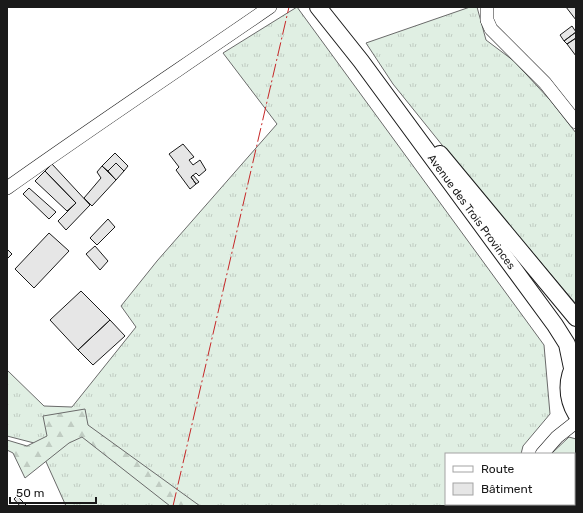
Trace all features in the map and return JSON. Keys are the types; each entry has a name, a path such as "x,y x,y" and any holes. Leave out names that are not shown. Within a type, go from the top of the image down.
{"main road":[{"name":"Avenue des Trois Provinces","path":"318,7 361,61 576,318"},
{"name":"Avenue des Trois Provinces","path":"361,61 555,326 567,344 574,365"},
{"path":"574,365 569,381 569,394 576,414"}],"street":[{"path":"7,188 82,134 128,105 270,7"},
{"path":"487,7 487,20 491,29 545,83 575,120"},
{"path":"543,453 557,437 576,422"}],"green space":[{"path":"297,7 544,345 550,414 523,446 521,453 445,453 445,505 518,506 66,506 38,444 7,436 7,370 44,406 72,407 136,327 121,306 157,261 277,124 223,53"},
{"path":"470,7 477,7 486,40 514,61 550,100 576,133 576,304 527,246 512,232 393,84 366,43"},
{"path":"85,409 88,425 200,506 170,506 82,437 69,443 25,478 13,453 7,450 7,440 27,446 47,436 43,416"},
{"path":"569,437 576,439 576,488 575,453 552,453"}],"building":[{"path":"566,7 576,7 576,20"},
{"path":"572,26 576,32 564,41 560,35"},
{"path":"576,32 576,38 567,44 564,41"},
{"path":"576,38 576,56 567,44"},
{"path":"183,144 194,157 189,160 193,165 200,160 206,170 199,176 196,173 191,177 196,184 190,189 176,170 179,167 169,154"},
{"path":"115,153 128,166 124,171 116,163 108,171 102,166"},
{"path":"116,163 124,171 116,180 108,171"},
{"path":"52,164 90,205 66,230 58,221 76,203 45,171"},
{"path":"102,166 116,180 92,206 84,198 101,178 97,172"},
{"path":"45,171 76,203 67,211 35,181"},
{"path":"193,175 199,182 196,184 191,177"},
{"path":"29,188 56,212 49,219 23,194"},
{"path":"108,219 115,227 97,245 90,238"},
{"path":"49,233 69,251 34,288 15,269"},
{"path":"95,246 108,261 100,270 86,254"},
{"path":"7,249 12,254 7,259"},
{"path":"81,291 110,320 78,350 50,320"},
{"path":"110,320 125,336 93,365 78,350"},
{"path":"17,496 27,506 20,506 14,499"}],"power":[{"path":"173,506 289,7"}]}
